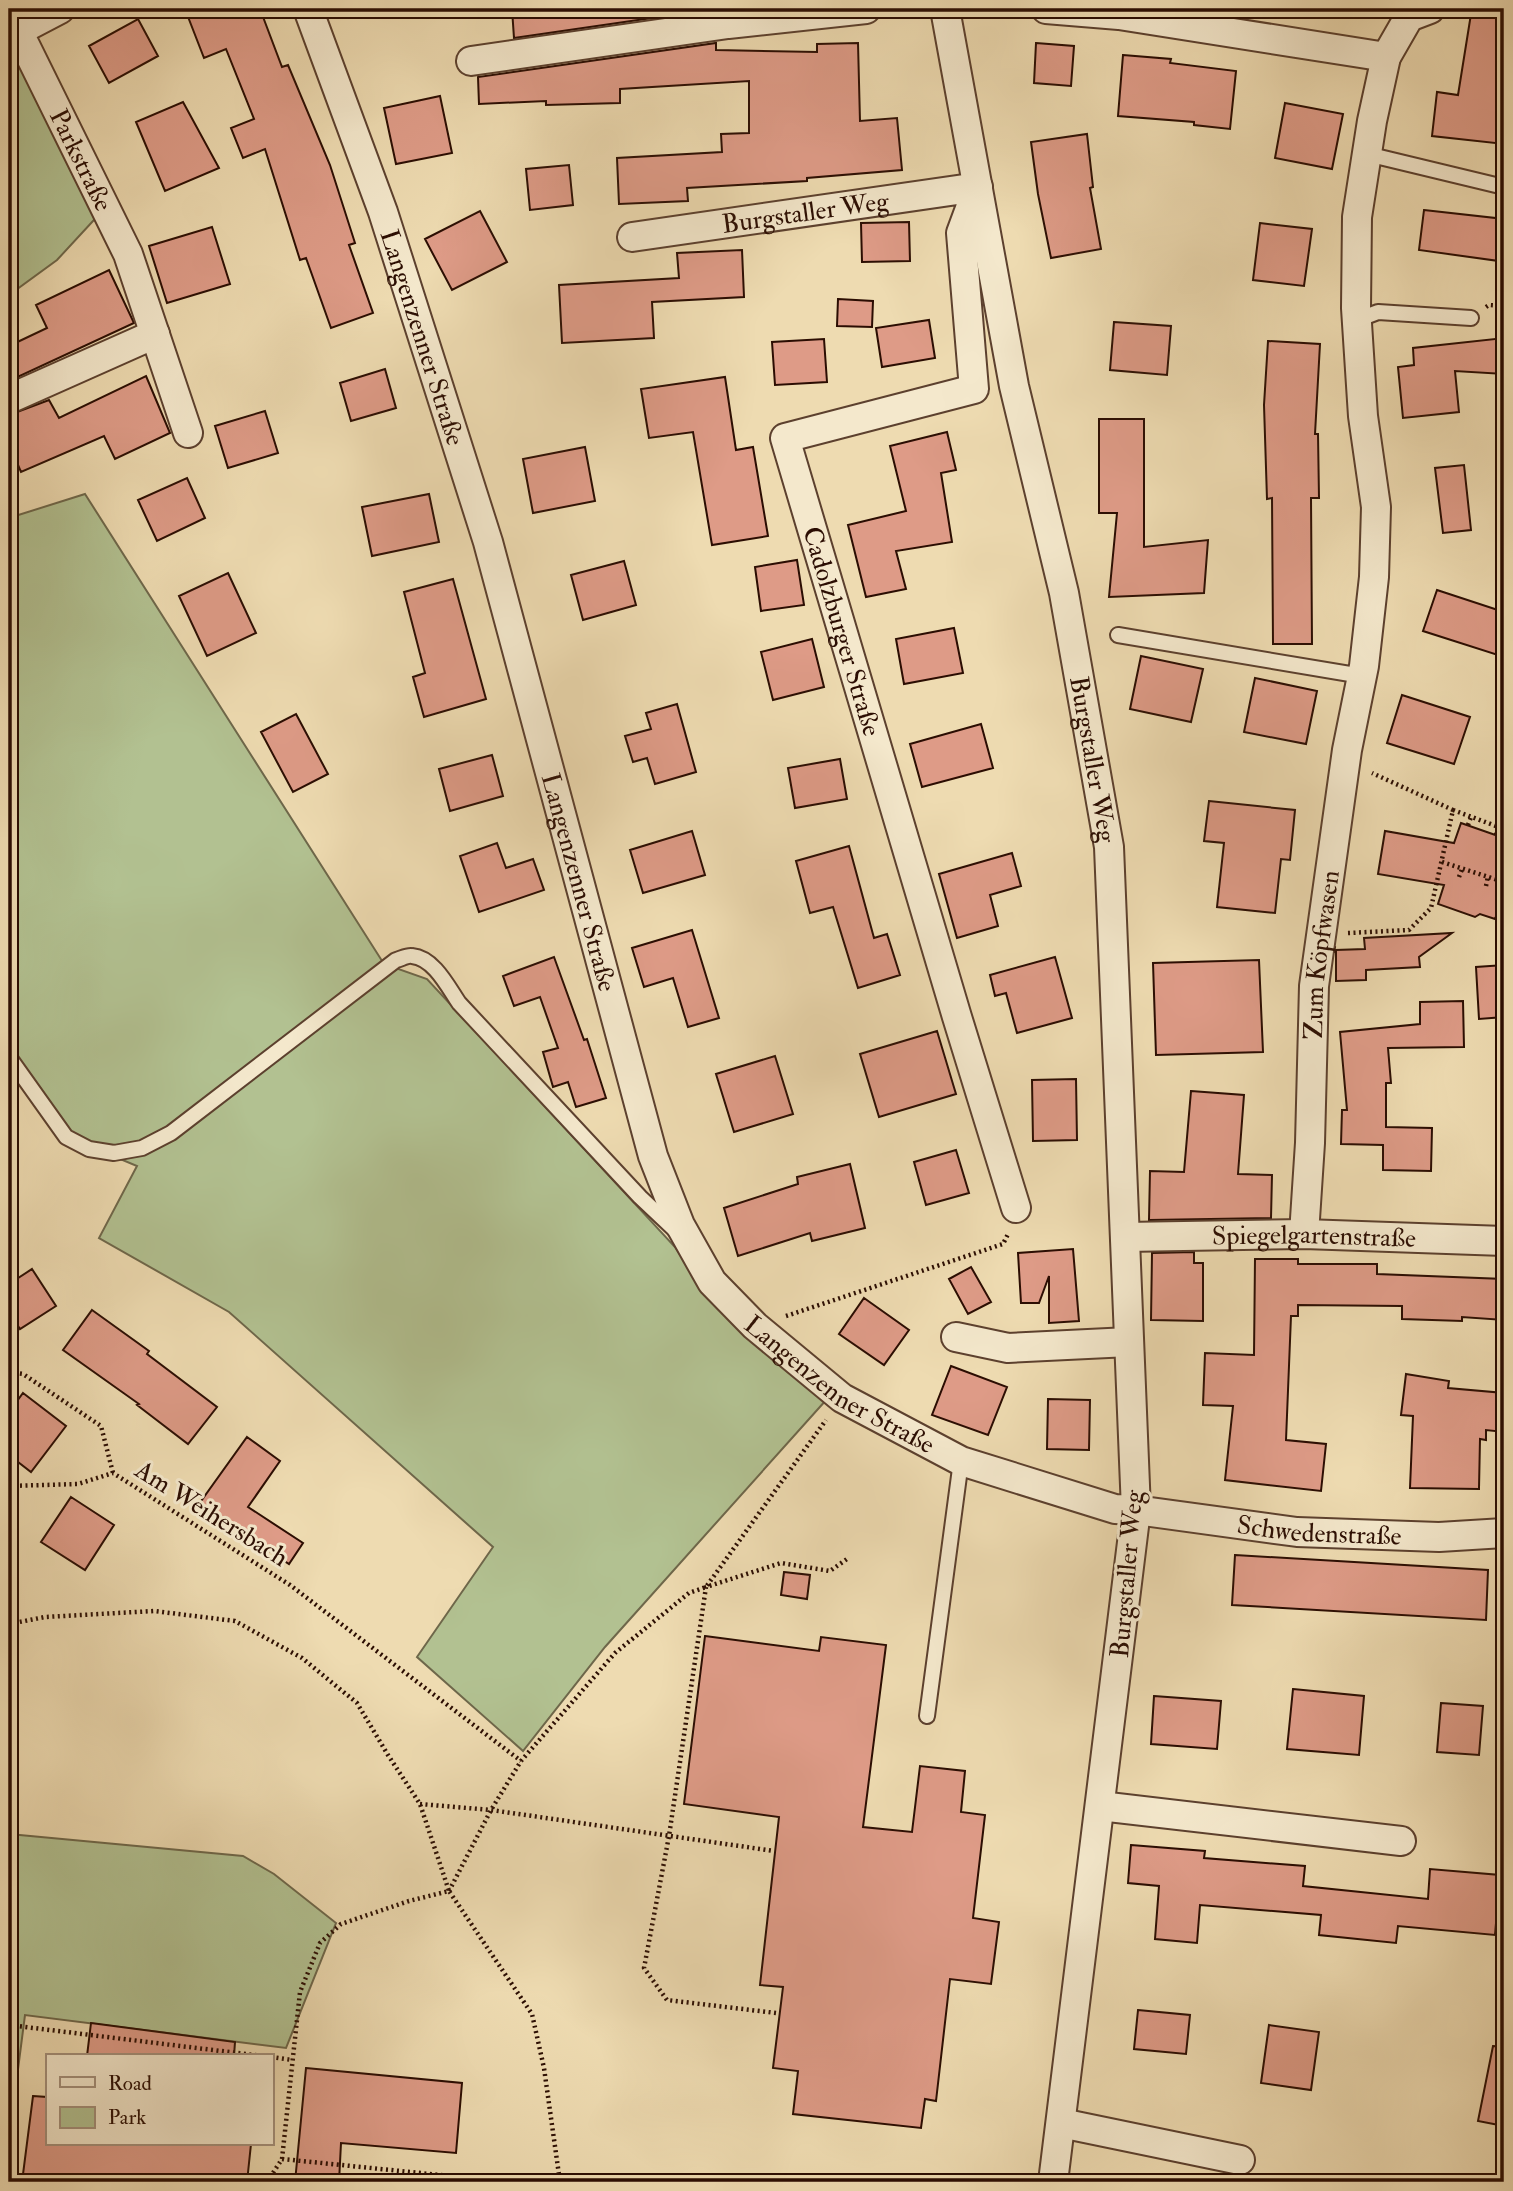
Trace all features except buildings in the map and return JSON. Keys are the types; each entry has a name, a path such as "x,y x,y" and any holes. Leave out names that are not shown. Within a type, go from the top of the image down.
{"street":[{"name":"Parkstraße","path":"60,9 18,31 128,254 188,433"},
{"name":"Langenzenner Straße","path":"308,9 383,212 488,542 653,1156 680,1225 692,1247 712,1282 755,1326 842,1398 961,1461 1115,1509 1136,1510"},
{"path":"471,61 728,24 866,9"},
{"name":"Burgstaller Weg","path":"945,9 1014,386 1064,593 1109,847 1136,1510 1053,2182"},
{"path":"1046,9 1132,16 1386,57"},
{"name":"Zum Köpfwasen","path":"1304,1234 1310,1143 1314,986 1346,761 1362,676 1374,578 1376,508 1363,416 1357,320 1357,217 1386,57 1409,16 1430,9"},
{"name":"Burgstaller Weg","path":"632,237 978,187"},
{"name":"Cadolzburger Straße","path":"978,187 961,233 974,389 785,438 1016,1208"},
{"path":"9,398 155,334"},
{"name":"Spiegelgartenstraße","path":"1125,1237 1304,1234 1504,1241"},
{"path":"956,1337 1008,1348 1129,1342"},
{"name":"Schwedenstraße","path":"1136,1510 1297,1532 1439,1537 1504,1533"},
{"path":"1100,1806 1401,1841"},
{"path":"1061,2123 1240,2160"}],"lane":[{"path":"1367,154 1504,187"},
{"path":"1357,320 1378,312 1471,318"},
{"path":"1118,635 1362,676"},
{"path":"9,1057 66,1137 89,1149 114,1153 142,1148 171,1133 396,960 411,955 425,960 437,972 459,1003 640,1197 692,1247"},
{"path":"927,1716 961,1461"}],"path":[{"path":"1346,761 1453,810 1504,829"},
{"path":"1322,934 1379,934 1409,930 1431,908 1453,810"},
{"path":"1468,825 1471,817"},
{"path":"1496,835 1497,826"},
{"path":"1441,862 1504,882"},
{"path":"1459,877 1462,869"},
{"path":"1486,886 1488,876"},
{"path":"1409,930 1411,936"},
{"path":"755,1326 1003,1244 1013,1226 1016,1208"},
{"name":"Am Weihersbach","path":"9,1372 23,1374 101,1426 113,1473 290,1586 521,1761"},
{"path":"776,2012 667,2000 644,1968 669,1836 706,1587 842,1398"},
{"name":"Am Weihersbach","path":"9,1486 78,1484 113,1473"},
{"path":"267,2182 282,2159 300,1992 320,1942 341,1924 409,1901 449,1891 491,1810 521,1761 615,1653 689,1592 781,1563 830,1571 846,1559"},
{"path":"9,1624 46,1617 154,1611 235,1621 302,1658 357,1703 420,1804 449,1891 531,2014 544,2068 560,2182 511,2182 282,2159"},
{"path":"420,1804 491,1810 774,1851"},
{"path":"9,2025 246,2054"},
{"path":"273,2057 292,2060"}],"green space":[{"path":"9,9 60,9 18,30 105,208 57,260 9,295"},
{"path":"85,494 384,964 427,979 675,1247 705,1292 827,1399 605,1647 523,1751 417,1657 493,1547 229,1312 99,1238 137,1166 77,1141 9,1048 9,511 12,517"},
{"path":"9,1834 243,1856 274,1874 336,1923 286,2048 25,2015 9,2139"}]}
